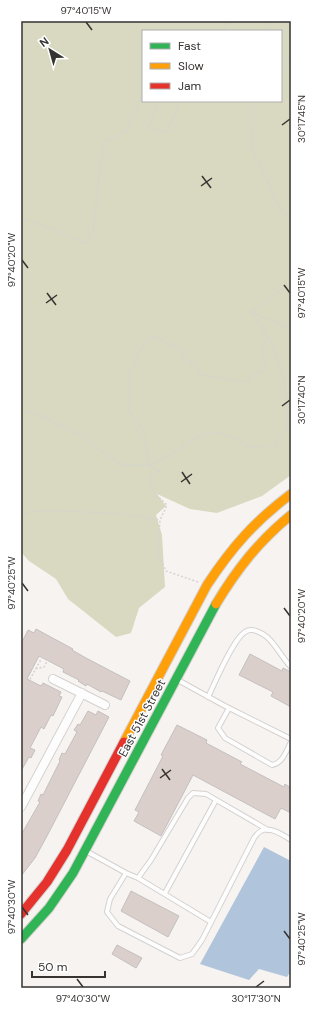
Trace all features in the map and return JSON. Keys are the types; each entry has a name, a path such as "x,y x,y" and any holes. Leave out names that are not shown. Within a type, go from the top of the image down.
{"street":[{"name":"East 51st Street","path":"21,914 47,882 67,850 207,585 239,540 255,523 291,494"},
{"name":"East 51st Street","path":"23,933 61,891 86,851 176,679 236,570 267,535 291,515"},
{"path":"162,671 176,679"},
{"path":"53,679 105,705"},
{"path":"21,807 82,693"}],"lane":[{"path":"208,697 236,642 245,631 253,630 261,632 267,637 291,667"},
{"path":"176,679 291,741 282,760 272,765 225,738 218,728 229,708"},
{"path":"138,878 151,860 188,798 193,793 206,794 268,830 278,832 291,840"},
{"path":"165,893 216,800"},
{"path":"126,873 110,899 107,912 118,926 180,958 192,954 202,940 254,838 261,831 268,830"},
{"path":"86,851 165,893 211,922"}],"path":[{"path":"223,30 228,22 233,21"},
{"path":"282,66 291,60"},
{"path":"21,217 25,220 54,229 87,244 93,232 103,143 127,130 142,95"},
{"path":"158,102 148,128 167,132 180,102"},
{"path":"252,102 253,126 251,142 255,155 279,207 291,220"},
{"path":"251,312 291,283"},
{"path":"251,312 264,319 280,323 291,329"},
{"path":"149,466 205,433 217,433 232,438 250,448 273,446 288,428 282,370 269,338 251,312"},
{"path":"149,466 143,430 129,411 129,374 146,340 154,337 177,348 201,375 244,382 265,369 262,343 269,338"},
{"path":"21,411 37,414 78,434 121,465 149,466 160,471 150,477 151,490 167,505 160,520 158,554 166,571 207,585"},
{"path":"21,513 42,510 123,514 160,520"},
{"path":"21,712 28,698 24,691 35,670 51,641 55,641 56,644 44,666 35,670"}],"green space":[{"path":"21,21 291,21 291,475 262,496 217,513 190,509 157,494 166,506 156,515 162,535 165,587 139,608 131,633 116,637 68,599 56,579 29,561 21,552"}],"water":[{"path":"264,847 291,861 291,971 287,977 259,969 249,980 200,964"}],"building":[{"path":"36,629 130,681 121,700 102,691 101,692 87,684 86,686 78,681 79,680 63,672 64,669 39,656 27,679 41,686 43,683 61,692 59,696 62,697 53,716 51,715 44,729 41,727 30,748 35,750 21,771 21,721 23,718 21,717 21,644 28,630 34,633"},
{"path":"250,654 282,671 283,668 291,672 291,707 271,696 273,692 239,675"},
{"path":"88,711 96,715 98,711 109,717 35,858 21,876 21,835 40,802 38,801 41,794 43,795 60,761 59,760 62,753 65,754 77,732 74,730 78,724 80,725"},
{"path":"177,725 207,740 206,743 242,762 240,764 284,787 285,784 291,788 291,813 281,808 275,819 193,775 161,836 134,821 139,812 135,810"},
{"path":"131,891 179,916 168,937 121,911"},
{"path":"117,945 142,958 136,968 112,954"}],"traffic: fast":[{"path":"21,939 49,908 73,873 216,604"}],"traffic: slow":[{"path":"124,742 207,585 245,535 266,514 291,494"},
{"path":"216,604 249,556 279,525 291,515"}],"traffic: jam":[{"path":"21,914 47,882 67,850 124,742"}]}
